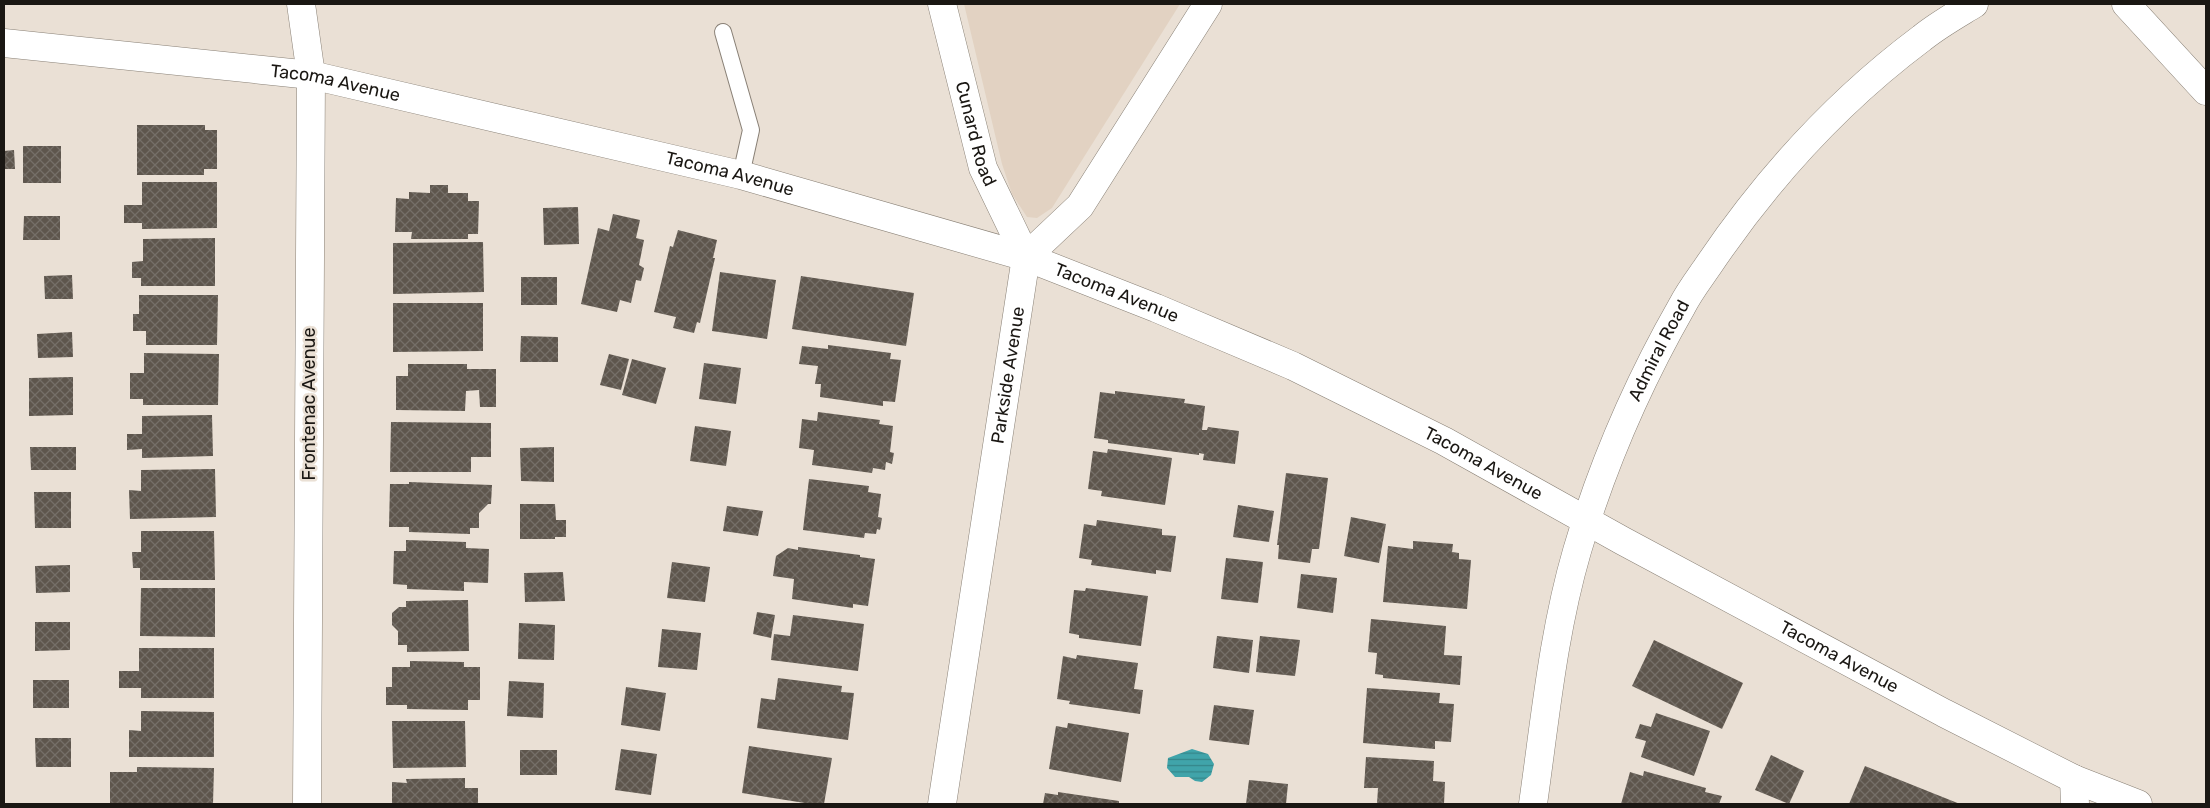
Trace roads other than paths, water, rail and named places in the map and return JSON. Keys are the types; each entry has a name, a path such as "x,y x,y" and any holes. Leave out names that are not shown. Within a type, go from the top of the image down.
{"street":[{"name":"Frontenac Avenue","path":"301,4 312,75 306,804"},
{"name":"Cunard Road","path":"942,4 983,168 1026,257"},
{"path":"1026,257 1080,206 1208,4"},
{"name":"Admiral Road","path":"1533,804 1554,654 1576,553 1598,485 1631,405 1682,305 1730,234 1785,165 1850,98 1922,37 1974,4"},
{"path":"2126,4 2206,92"},
{"name":"Tacoma Avenue","path":"4,43 312,75 741,175 1026,257 1156,308 1293,366 1444,440 1794,634 1944,713 2074,791 2138,804"},
{"name":"Parkside Avenue","path":"942,804 1026,257"}],"lane":[{"path":"723,32 750,130 741,175"}],"water":[{"path":"1192,749 1208,754 1214,764 1211,775 1202,782 1195,781 1189,777 1175,777 1167,768 1168,758"}]}
